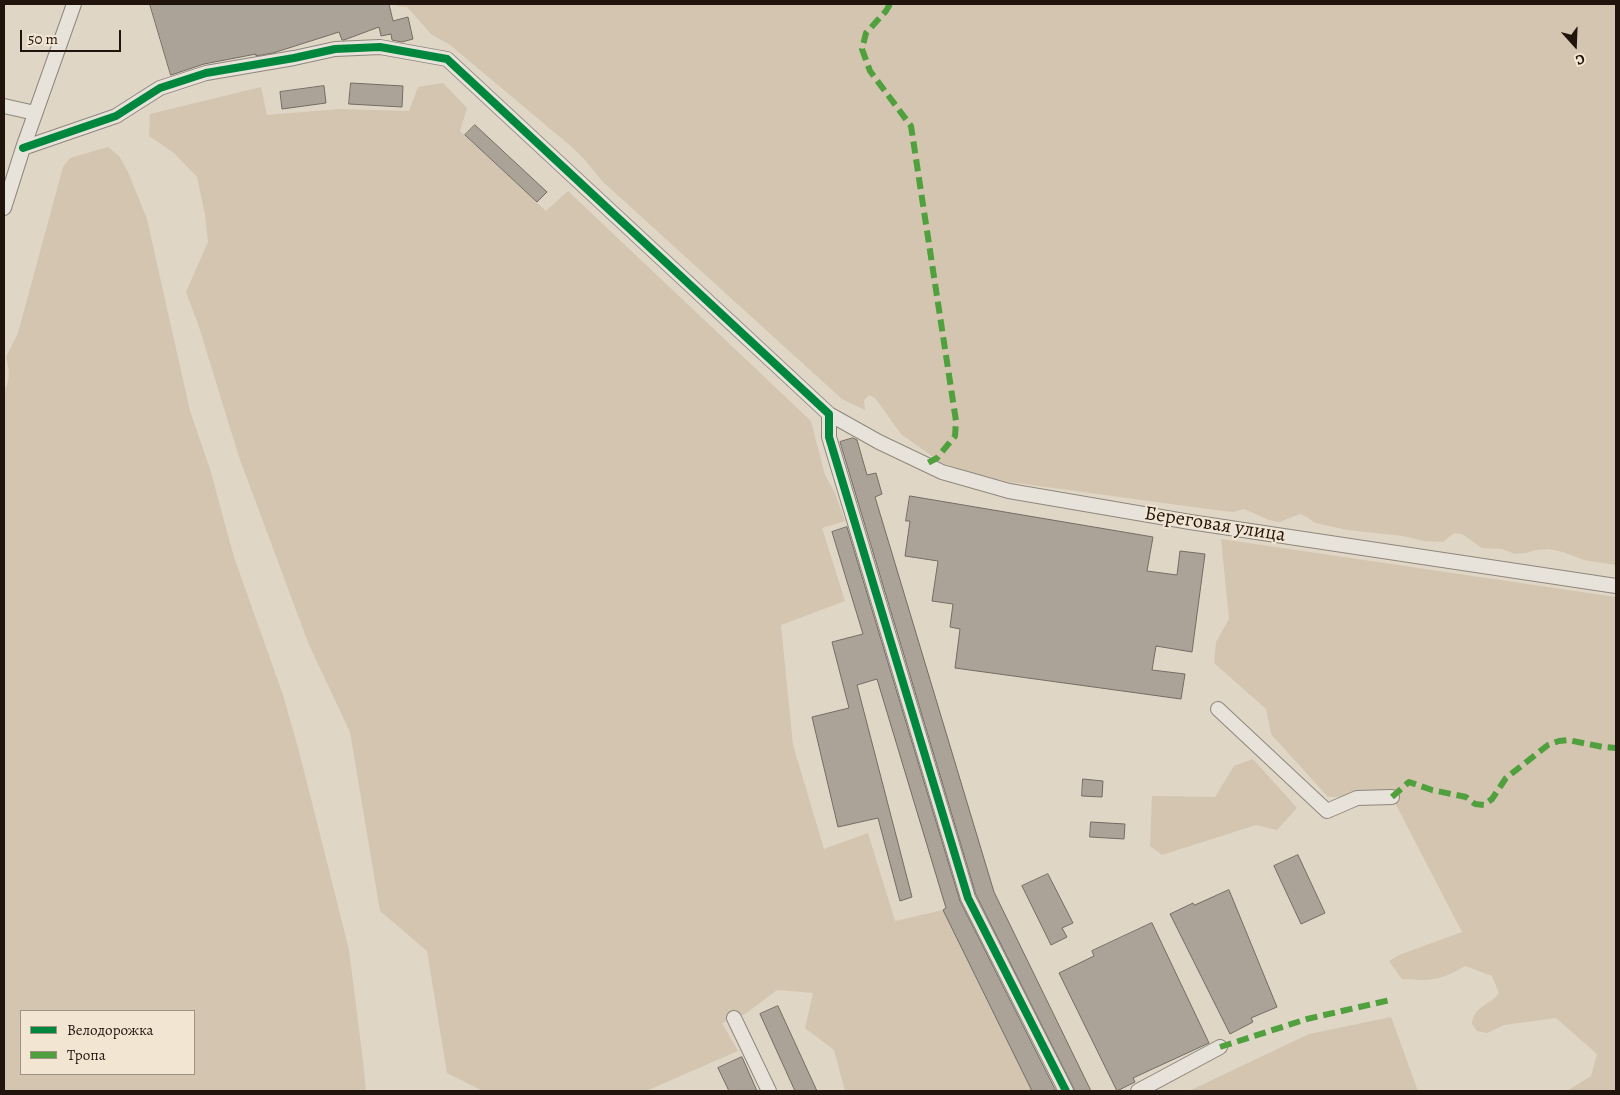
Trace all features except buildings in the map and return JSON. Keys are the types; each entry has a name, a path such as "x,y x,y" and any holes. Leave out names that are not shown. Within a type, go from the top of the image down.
{"street":[{"path":"4,208 35,113 74,4"},
{"name":"Береговая улица","path":"23,148 116,116 160,88 206,73 334,49 380,47 447,59 829,414 879,442 942,472 1009,491 1190,522 1616,586"},
{"path":"4,106 35,113"},
{"path":"4,181 17,166"},
{"path":"829,414 829,437 968,898 1066,1091"},
{"path":"1218,709 1327,810 1357,798 1392,797"},
{"path":"734,1018 769,1091"},
{"path":"1138,1091 1220,1047"}],"shaded area":[{"path":"396,4 1616,4 1616,565 1584,560 1549,549 1515,554 1502,549 1482,548 1462,534 1454,533 1443,542 1423,541 1403,536 1348,530 1315,523 1300,514 1279,522 1269,520 1244,509 1233,512 1223,511 1009,482 940,462 901,434 875,398 869,395 864,400 865,410 842,399 602,181 573,148 449,44 432,35 407,7 397,6"},
{"path":"443,83 467,108 460,131 546,211 568,191 811,421 825,475 835,493 845,521 822,528 845,601 781,625 793,745 824,849 868,833 895,921 943,910 1032,1091 845,1091 834,1050 805,1028 813,993 777,990 745,1014 722,1023 738,1051 646,1091 483,1091 447,1073 427,951 380,911 350,732 309,645 239,457 199,327 186,292 208,242 205,215 197,177 174,153 149,136 150,114 261,87 267,115 338,109 409,111 418,87"},
{"path":"108,147 119,156 128,172 147,219 190,411 210,469 234,557 283,695 349,950 366,1091 4,1091 4,390 9,374 6,357 18,333 63,167 70,158"},
{"path":"1221,539 1616,597 1616,1091 1567,1091 1591,1076 1597,1054 1556,1018 1504,1025 1487,1033 1477,1031 1472,1024 1473,1018 1479,1009 1499,993 1492,976 1465,966 1449,975 1435,979 1402,979 1389,961 1399,955 1462,932 1392,797 1328,797 1271,734 1266,709 1214,663 1216,642 1229,619"},
{"path":"1253,759 1297,808 1277,830 1256,825 1162,855 1150,846 1152,796 1215,797 1234,766"},
{"path":"1391,1017 1418,1091 1189,1091 1309,1034"}],"marked path":[{"path":"890,4 866,33 862,49 870,71 911,126 956,421 955,436 937,458 926,464"},
{"path":"1392,797 1409,782 1432,790 1466,797 1475,804 1484,805 1492,799 1506,778 1548,745 1568,740 1616,748"},
{"path":"1220,1047 1307,1019 1390,1000"}],"cycle path":[{"path":"23,148 116,116 160,88 206,73 335,49 380,47 447,59 829,414 829,437 968,898 1066,1091"}]}
